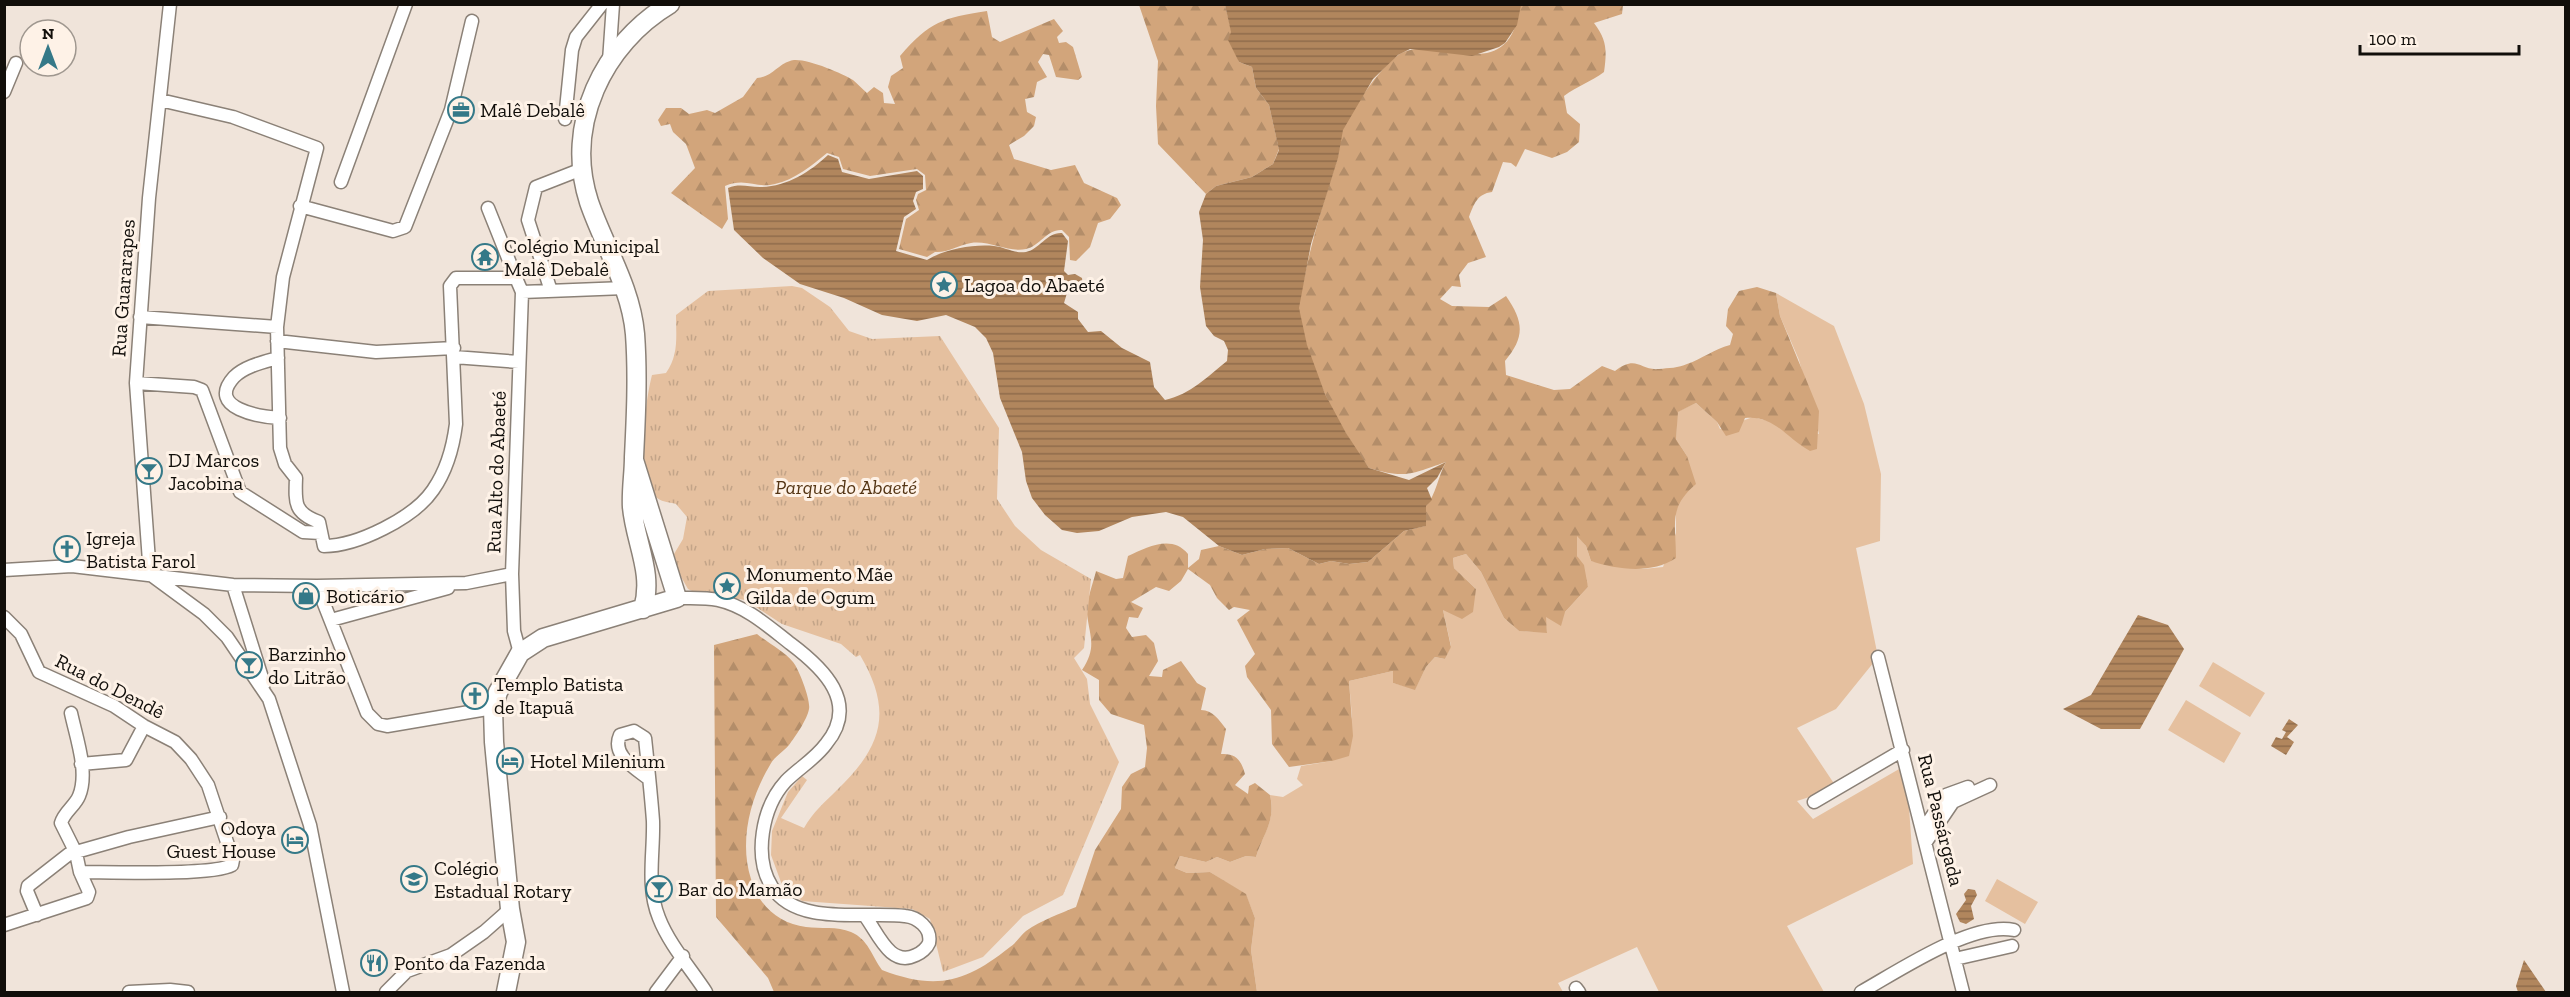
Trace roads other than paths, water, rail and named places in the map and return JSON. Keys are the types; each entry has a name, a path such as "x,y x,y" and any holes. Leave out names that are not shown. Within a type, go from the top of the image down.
{"street":[{"name":"Rua Guararapes","path":"150,574 136,383 140,317 170,4"},
{"path":"341,182 406,4"},
{"path":"565,119 572,50 576,37 602,4"},
{"path":"609,61 613,4"},
{"path":"645,602 647,578 632,510 631,489 634,460 635,334 625,288 589,201 582,169 585,117 609,61 628,37 653,15 670,4"},
{"path":"300,206 393,231 402,230 452,110 472,21"},
{"path":"4,92 16,63"},
{"path":"160,100 233,117 314,145 317,154 300,206 283,277 277,341 280,448 285,464 296,478 296,502 308,519 319,522 322,539"},
{"path":"551,291 528,217 536,187 582,169"},
{"path":"488,208 522,292 625,288"},
{"path":"136,383 199,388 240,492 303,532 322,539 332,546 366,537 414,510 433,491 453,446 456,424 450,286 453,282 463,278 516,278"},
{"name":"Rua Alto do Abaeté","path":"520,653 514,631 512,574 522,292"},
{"path":"140,317 277,327"},
{"path":"277,341 376,352 454,352 519,362"},
{"path":"278,358 243,370 233,378 228,393 231,402 250,415 280,418"},
{"path":"634,460 650,504 677,598"},
{"path":"632,510 650,504"},
{"path":"4,570 72,566 233,585 466,583"},
{"path":"150,574 204,614 227,636 269,699"},
{"path":"331,620 466,583 512,574"},
{"path":"233,585 310,825 343,993"},
{"path":"317,586 367,713 378,724 387,726 493,708"},
{"path":"506,993 516,942 510,909 496,769 493,708 505,678 520,653 543,638 645,602 677,598 717,600 750,613 828,675 837,694 839,711 836,729 828,743 810,763 786,782 775,799 764,827 762,857 765,872 773,888 784,900 799,908 865,916 906,916 920,921 928,931 929,943 922,953 910,958 900,958 890,953 865,916"},
{"name":"Rua do Dendê","path":"4,617 21,634 39,672 114,706 174,742 191,759 208,785 233,860 226,868 191,872 81,872"},
{"name":"Rua Passárgada","path":"1878,657 1963,993"},
{"path":"4,925 87,898 89,892 76,853 62,825 63,818 78,799 82,789 81,764 71,712"},
{"path":"81,764 126,760 144,726"},
{"path":"1814,802 1903,750"},
{"path":"649,779 653,898 665,930 706,993"},
{"path":"1923,830 1950,792 1973,786 1990,785 1953,802 1926,843"},
{"path":"37,915 27,891 28,885 63,857 129,837 220,817"},
{"path":"387,993 407,971 451,955 484,932 510,909"},
{"path":"1861,993 1951,942 2002,929 2014,930"},
{"path":"1955,959 2012,946"},
{"path":"656,993 683,956"},
{"path":"129,993 170,990 188,993"}],"place":[{"name":"Malê Debalê","path":"461,110"},
{"name":"Colégio Municipal Malê Debalê","path":"485,257"},
{"name":"Lagoa do Abaeté","path":"944,285"},
{"name":"DJ Marcos Jacobina","path":"149,471"},
{"name":"Igreja Batista Farol","path":"67,549"},
{"name":"Monumento Mãe Gilda de Ogum","path":"727,586"},
{"name":"Boticário","path":"306,596"},
{"name":"Barzinho do Litrão","path":"249,665"},
{"name":"Templo Batista de Itapuã","path":"475,696"},
{"name":"Hotel Milenium","path":"510,761"},
{"name":"Odoya Guest House","path":"295,840"},
{"name":"Colégio Estadual Rotary","path":"414,879"},
{"name":"Bar do Mamão","path":"659,889"},
{"name":"Ponto da Fazenda","path":"374,963"}],"park label":[{"name":"Parque do Abaeté","path":"846,487"}]}
